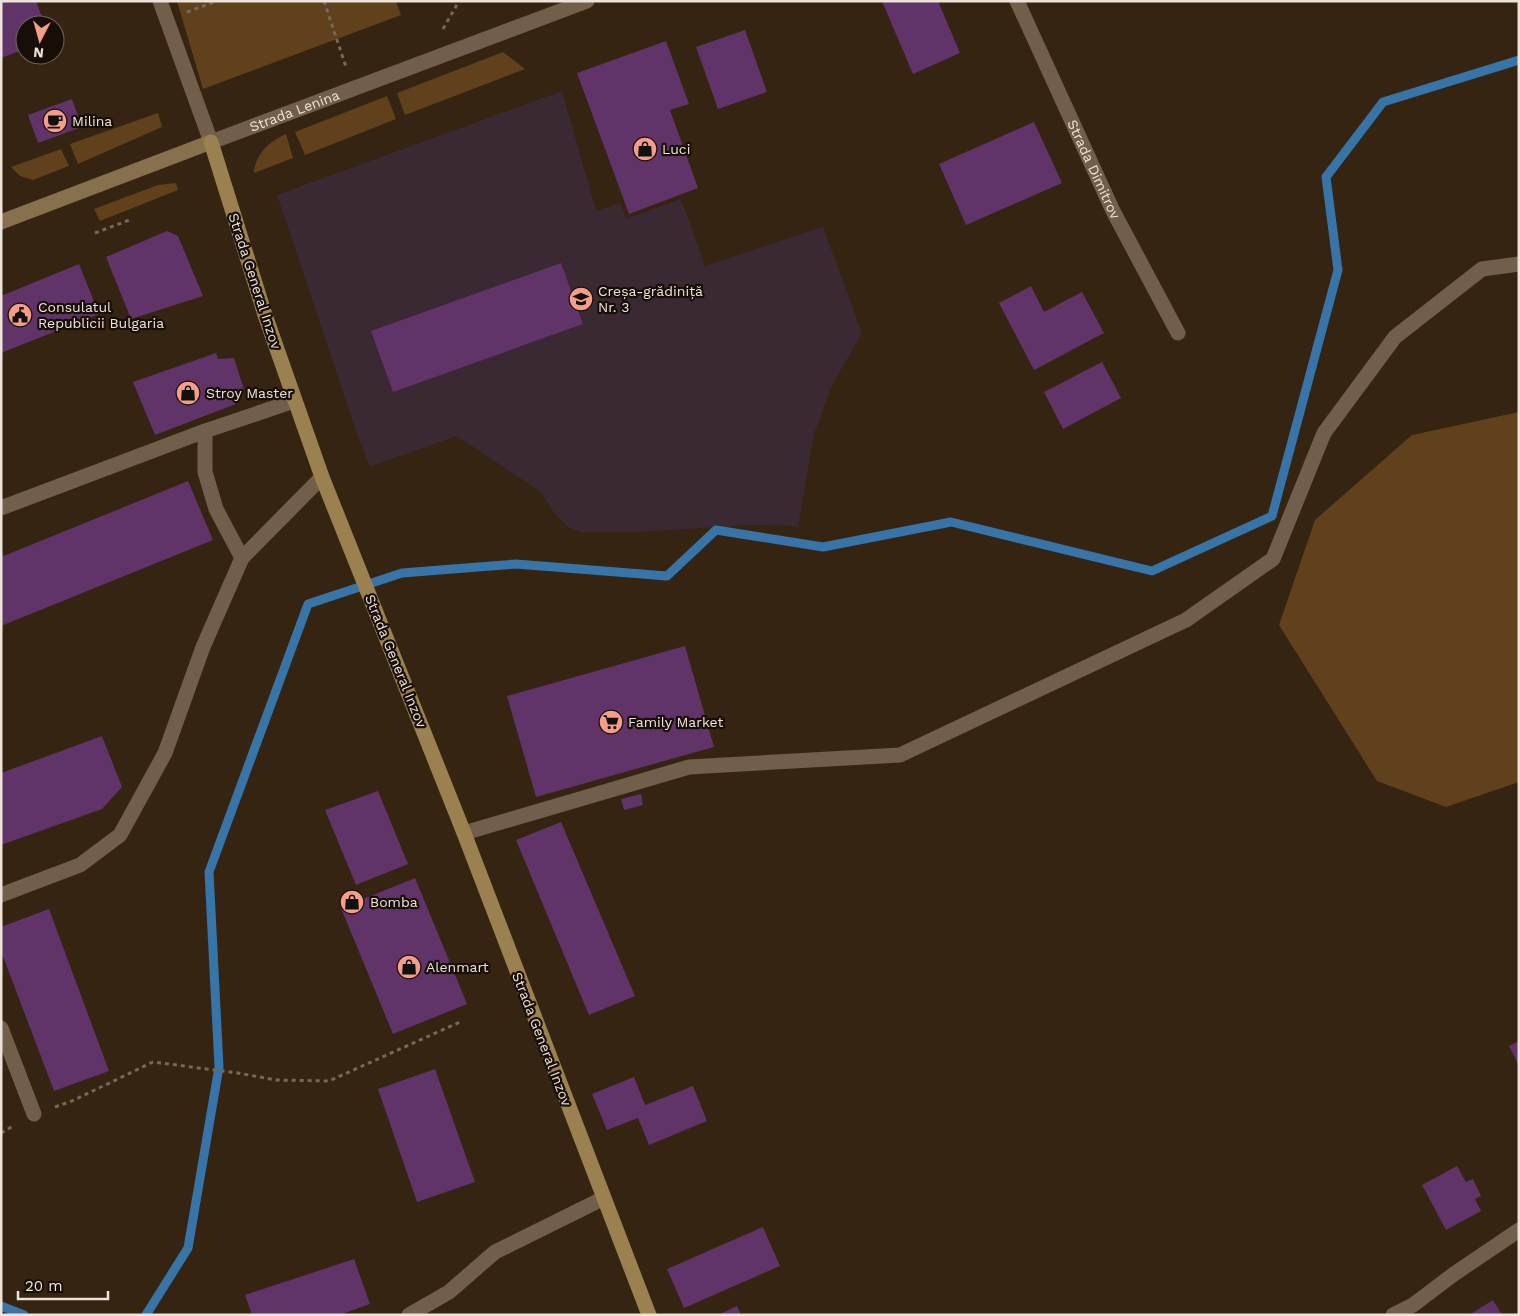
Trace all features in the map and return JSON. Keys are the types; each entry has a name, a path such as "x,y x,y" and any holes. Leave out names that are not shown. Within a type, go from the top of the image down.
{"main road":[{"name":"Strada Lenina","path":"1,222 211,142"},
{"name":"Strada General Inzov","path":"211,142 265,314 322,477 464,833 648,1315"}],"street":[{"name":"Strada General Inzov","path":"160,1 211,142"},
{"name":"Strada Lenina","path":"211,142 587,1"},
{"name":"Strada Dimitrov","path":"1017,1 1113,211 1178,333"},
{"path":"464,833 689,767 900,755 1186,620 1273,559 1324,433 1394,337 1482,269 1519,264"},
{"path":"1,508 294,401"},
{"path":"205,432 205,472 216,509 242,558"},
{"path":"1,895 80,865 120,835 166,754 202,647 242,558 322,477"},
{"path":"1,1028 34,1114"},
{"path":"409,1315 449,1292 495,1252 604,1198"},
{"path":"1393,1315 1413,1305 1454,1274 1518,1231"}],"path":[{"path":"184,13 217,1"},
{"path":"324,1 353,89"},
{"path":"95,233 132,219"},
{"path":"1,1133 34,1114 72,1101 153,1062 276,1080 329,1081 460,1022"}],"shaded area":[{"path":"177,1 396,1 401,15 203,89"},
{"path":"503,52 525,69 405,115 397,93"},
{"name":"Creșa-grădiniță Nr. 3","path":"562,91 596,211 620,203 626,219 681,199 705,266 823,227 862,333 832,385 814,434 798,526 750,525 636,532 581,532 568,527 555,514 541,492 457,436 370,466 359,439 277,195"},
{"path":"387,96 396,119 305,155 295,132"},
{"path":"158,113 162,127 78,164 70,144"},
{"path":"286,134 293,158 254,173 257,160 264,149 274,140"},
{"path":"61,149 69,166 33,180 20,176 11,167"},
{"path":"176,183 178,190 100,221 94,209 158,185"},
{"path":"1519,412 1519,782 1446,807 1377,781 1279,625 1315,520 1412,435"}],"building":[{"path":"36,1 41,15 15,15 15,53 1,58 1,2"},
{"path":"882,1 938,1 960,53 913,74"},
{"path":"745,30 767,92 718,109 696,47"},
{"name":"Luci","path":"666,41 689,104 670,110 698,188 629,214 577,73"},
{"name":"Milina","path":"72,99 82,127 38,143 28,115"},
{"path":"1034,122 1062,183 966,225 939,164"},
{"path":"167,231 178,236 203,296 131,319 106,257"},
{"path":"561,263 583,324 393,392 371,331"},
{"path":"79,264 99,314 1,353 1,296"},
{"path":"1031,286 1044,312 1082,292 1104,333 1034,370 999,303"},
{"name":"Stroy Master","path":"216,353 218,359 234,358 244,389 233,396 236,404 155,435 133,382"},
{"path":"1102,362 1121,398 1063,429 1044,392"},
{"path":"188,481 213,540 1,626 1,557"},
{"name":"Family Market","path":"685,646 714,747 536,797 507,696"},
{"path":"102,736 122,787 102,809 1,845 1,773"},
{"path":"378,791 408,864 356,885 325,810"},
{"path":"641,794 643,805 624,810 621,799"},
{"path":"561,822 635,996 589,1015 516,840"},
{"name":"Alenmart","path":"415,878 467,1004 393,1034 341,908"},
{"path":"49,909 109,1071 54,1091 1,951 1,927"},
{"path":"1519,1041 1519,1066 1509,1046"},
{"path":"435,1069 475,1182 417,1202 378,1089"},
{"path":"634,1077 645,1105 693,1086 707,1121 649,1145 638,1118 607,1130 592,1094"},
{"path":"1457,1166 1466,1182 1473,1179 1481,1196 1475,1199 1481,1211 1446,1230 1422,1185"},
{"path":"763,1227 780,1266 684,1308 667,1269"},
{"path":"354,1259 370,1304 339,1315 252,1315 245,1295"},
{"path":"1493,1300 1502,1315 1469,1315"},
{"path":"737,1306 741,1315 718,1315"}],"waterway":[{"path":"146,1315 188,1248 219,1067 209,872 308,604 402,573 516,564 667,576 716,530 823,547 951,522 1152,571 1272,516 1338,270 1326,177 1383,102 1519,60"},
{"path":"1,1306 24,1315"}],"place":[{"name":"Milina","path":"55,121"},
{"name":"Luci","path":"645,149"},
{"name":"Creșa-grădiniță Nr. 3","path":"581,299"},
{"name":"Consulatul Republicii Bulgaria","path":"20,315"},
{"name":"Stroy Master","path":"188,393"},
{"name":"Family Market","path":"611,722"},
{"name":"Bomba","path":"352,902"},
{"name":"Alenmart","path":"409,967"}]}
